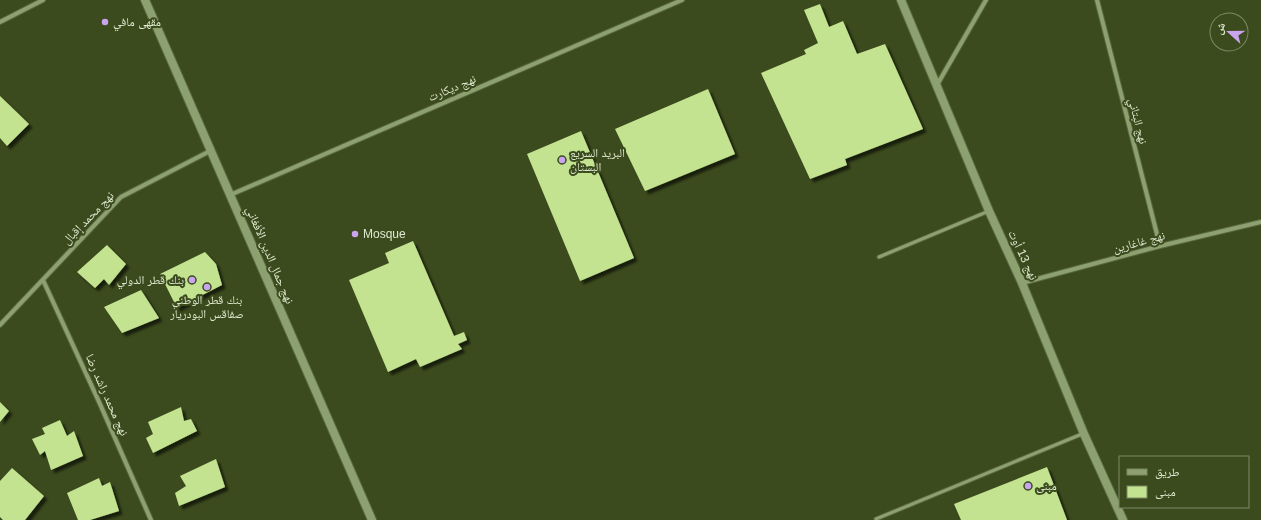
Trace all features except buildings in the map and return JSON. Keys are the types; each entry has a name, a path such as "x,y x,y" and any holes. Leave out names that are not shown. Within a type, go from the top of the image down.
{"main road":[{"name":"نهج جمال الدين الأفغاني","path":"144,0 372,520"},
{"name":"نهج 13 أوت","path":"901,0 989,212 1022,283 1084,434 1123,520"}],"street":[{"path":"0,22 43,0"},
{"name":"نهج ديكارت","path":"230,195 682,0"},
{"path":"937,85 986,0"},
{"name":"نهج البتاني","path":"1097,0 1160,246"},
{"name":"نهج محمد إقبال","path":"0,326 122,197 210,151"},
{"name":"نهج غاغارين","path":"1022,283 1160,246 1261,222"},
{"name":"نهج محمد راشد رضا","path":"43,280 100,404 150,520"}],"lane":[{"path":"879,257 989,212"},
{"path":"876,519 1084,434"}],"place":[{"name":"مقهى مافي","path":"105,22"},
{"name":"البريد السريع البستان","path":"562,160"},
{"name":"Mosque","path":"355,234"},
{"name":"بنك قطر الدولي","path":"192,280"},
{"name":"بنك قطر الوطني صفاقس البودريار","path":"207,287"},
{"name":"مبنى","path":"1028,486"}]}
